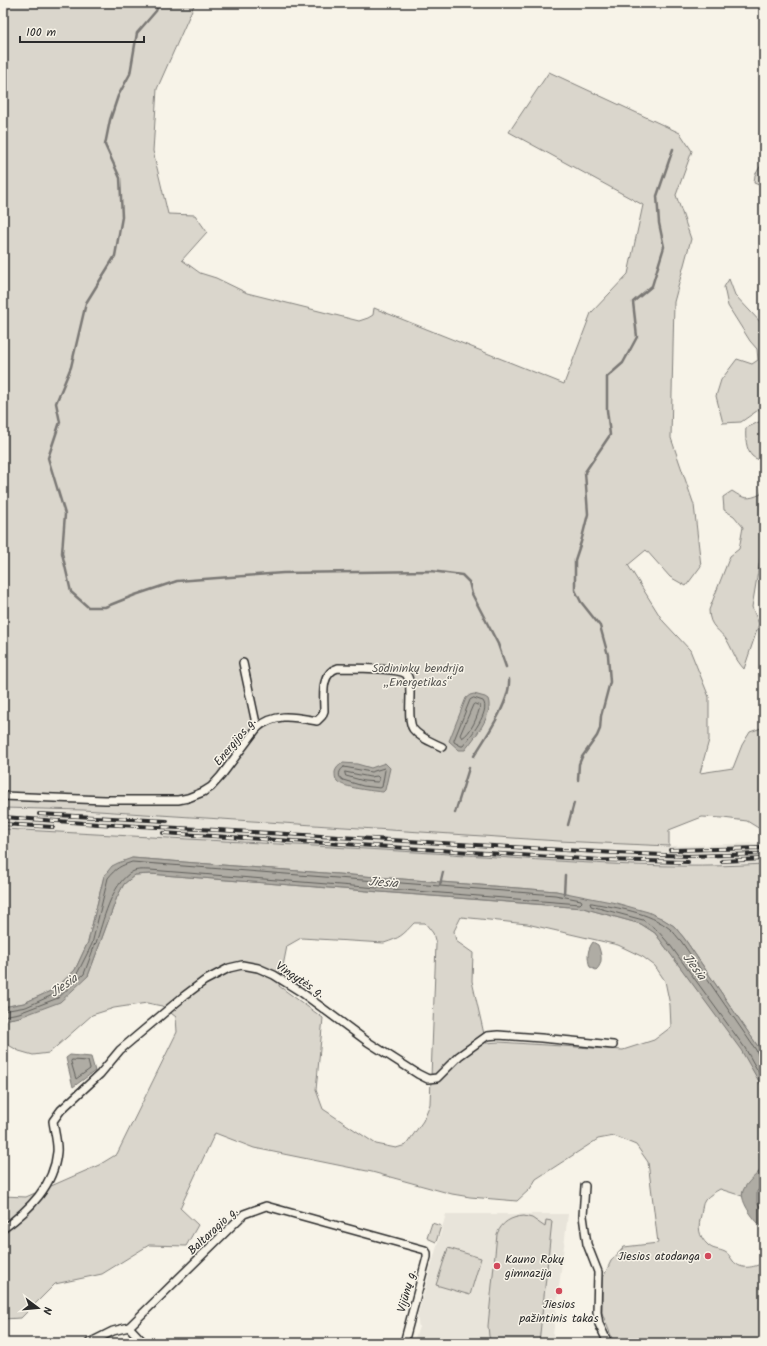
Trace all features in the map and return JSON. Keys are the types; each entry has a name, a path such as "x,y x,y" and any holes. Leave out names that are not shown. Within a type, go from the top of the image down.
{"street":[{"path":"244,663 257,728"},
{"name":"Energijos g.","path":"3,796 105,800 178,800 188,798 203,792 221,776 257,728 263,723 281,716 317,721 322,716 324,711 326,676 332,669 338,668 394,670 405,674 408,677 410,685 410,716 411,724 414,730 420,736 442,747"},
{"name":"Vingytės g.","path":"3,1229 19,1217 38,1197 48,1182 53,1170 57,1151 53,1121 61,1110 100,1074 120,1050 189,992 204,981 229,968 242,965 258,968 274,975 301,992 368,1042 428,1079 437,1078 459,1056 487,1036 498,1035 541,1038 613,1045"},
{"path":"585,1186 583,1216 586,1244 598,1272 598,1318 599,1324 608,1343"},
{"name":"Baltaragio g.","path":"89,1343 113,1331 130,1327 244,1214 266,1206 421,1248"},
{"name":"Vijūnų g.","path":"404,1343 428,1257 425,1250 421,1248"},
{"path":"130,1327 144,1343"}],"shaded area":[{"path":"3,808 83,810 669,846 764,843 764,864 723,866 612,865 432,853 3,829"},
{"name":"Kauno Rokų gimnazija","path":"446,1214 568,1214 552,1343 413,1343 419,1327 417,1317"}],"green space":[{"name":"Sodininkų bendrija „Energetikas“","path":"3,3 195,3 157,89 153,151 168,214 195,215 207,232 182,260 200,273 216,278 247,293 359,321 373,315 374,308 564,384 591,313 628,274 643,205 509,132 549,72 680,133 692,151 676,195 691,239 674,302 671,438 694,505 701,566 686,586 670,577 646,550 628,565 663,621 690,650 709,697 709,740 700,773 733,768 742,745 750,732 764,727 764,836 760,829 747,821 702,817 669,830 669,846 559,841 83,810 3,808"},
{"path":"763,162 764,187 754,183 755,175"},
{"path":"729,279 735,295 764,326 764,406 741,422 723,423 716,396 721,380 737,359 752,364 758,360 757,349 750,341 728,306 724,287"},
{"path":"764,418 764,462 753,457 750,453 746,443 746,428"},
{"path":"764,480 764,536 752,607 759,624 744,669 728,642 713,625 709,616 709,610 730,556 739,549 743,527 734,516 724,510 723,497 732,491 746,498 757,496 761,494"},
{"path":"4,829 639,865 722,866 764,864 764,1058 759,1048 684,938 674,926 661,918 556,891 132,858 104,876 88,942 75,970 55,989 24,1003 3,1007"},
{"path":"150,874 583,908 641,924 655,933 742,1050 764,1090 764,1167 748,1184 742,1196 720,1189 707,1198 703,1205 699,1227 702,1238 708,1245 726,1253 736,1264 748,1267 764,1263 764,1343 614,1343 602,1313 602,1280 611,1261 624,1247 658,1243 648,1162 636,1145 614,1136 598,1139 536,1179 530,1189 517,1201 452,1194 372,1172 254,1148 215,1133 180,1208 198,1225 186,1246 149,1245 102,1274 55,1284 21,1318 3,1319 3,1196 26,1197 99,1165 117,1154 177,1032 176,1017 162,1006 147,1003 114,1008 92,1015 49,1053 33,1055 19,1051 3,1042 3,1020 20,1017 88,976 117,897 124,884 135,875","holes":["461,917 527,924 618,945 643,957 655,966 665,981 670,1005 671,1027 654,1040 623,1050 499,1042 486,1043 472,981 473,953 456,941 454,931","414,923 425,923 433,933 436,944 430,1104 423,1121 406,1145 396,1148 376,1144 323,1109 316,1090 323,1018 279,986 287,946 301,938 384,943 401,936"]},
{"path":"764,1185 764,1213 757,1202 757,1191"},
{"path":"524,1216 532,1218 545,1227 546,1220 552,1221 539,1343 492,1343 489,1336 488,1326 497,1234 504,1223"},
{"path":"432,1223 441,1226 436,1242 427,1238"},
{"path":"448,1248 481,1258 470,1295 436,1285"}],"water":[{"path":"474,694 488,699 488,712 486,719 478,733 465,750 459,750 449,741 466,698"},
{"path":"343,763 357,764 371,768 385,763 390,768 385,790 383,792 366,790 345,786 340,783 335,777 335,772 336,769"},
{"name":"Jiesia","path":"132,858 556,891 616,903 648,912 674,926 684,938 759,1048 764,1058 764,1090 741,1050 655,933 641,924 583,908 150,874 135,875 124,884 117,897 88,976 60,1002 20,1017 3,1020 3,1007 24,1003 55,989 75,970 88,942 104,876 112,866"},
{"path":"593,942 598,945 601,955 599,967 596,970 590,967 588,960 588,954"},
{"path":"70,1055 91,1057 95,1071 73,1087 66,1058"},
{"path":"764,1167 764,1185 757,1191 757,1202 764,1213 764,1229 749,1212 742,1196 746,1185"}],"waterway":[{"path":"159,3 156,11 137,33 130,74 118,96 110,120 105,145 120,178 122,217 115,256 86,303 71,367 56,403 60,422 48,458 65,514 62,553 71,592 88,607 105,607 177,581 283,573 431,571 462,575 469,582 472,594 498,644 506,667"},
{"path":"578,780 579,764 582,757 597,736 600,729 601,716 610,682 608,655 600,626 581,602 575,590 575,560 588,514 585,472 610,435 607,410 607,377 623,363 637,337 633,302 652,286 664,247 659,223 657,196 673,149"},
{"path":"474,756 497,719 506,698 509,688 509,679"},
{"path":"455,813 469,768"},
{"path":"568,825 574,803"},
{"path":"440,885 443,872"},
{"path":"564,894 565,875"}],"railway":[{"path":"39,814 167,821"},
{"path":"3,817 98,824 616,853 688,856 764,854"},
{"path":"3,824 53,827"},
{"path":"163,833 601,860 688,862"},
{"path":"670,850 764,848"},
{"path":"722,861 764,859"}],"place":[{"name":"Jiesios atodanga","path":"708,1256"},
{"name":"Kauno Rokų gimnazija","path":"497,1266"},
{"name":"Jiesios pažintinis takas","path":"559,1291"}]}
